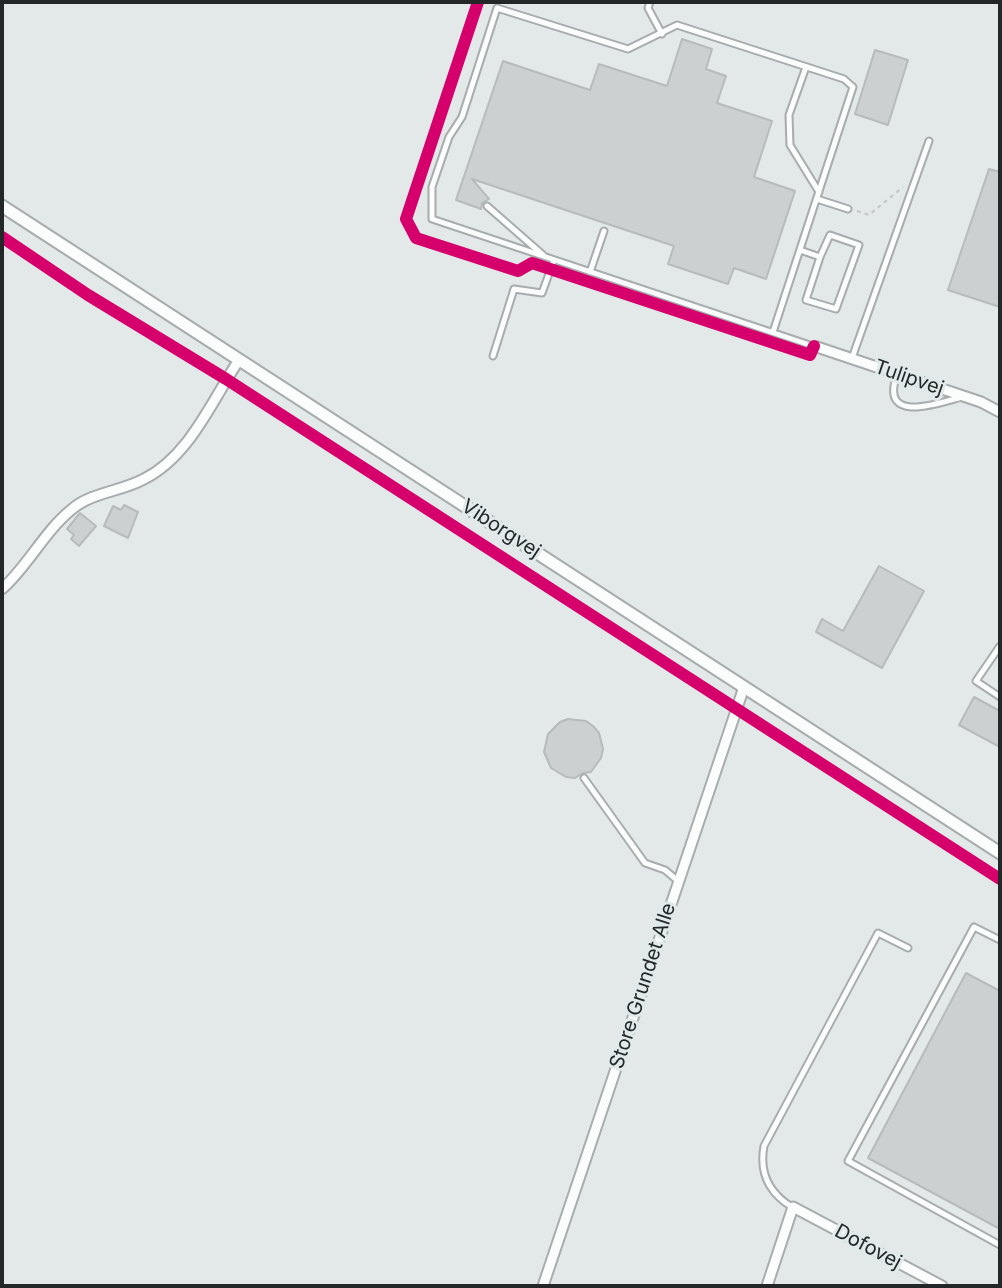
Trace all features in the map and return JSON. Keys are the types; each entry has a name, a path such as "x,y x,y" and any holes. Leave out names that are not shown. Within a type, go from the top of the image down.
{"street":[{"name":"Viborgvej","path":"2,206 1000,853"},
{"name":"Tulipvej","path":"817,347 1000,412"},
{"path":"2,589 18,575 67,513 83,500 123,489 169,464 239,360"},
{"name":"Store Grundet Alle","path":"543,1286 744,687"},
{"path":"767,1286 793,1207"},
{"name":"Dofovej","path":"793,1207 942,1286"}],"lane":[{"path":"650,2 648,8 662,34"},
{"path":"773,332 853,87 844,79 677,25 628,49 498,5 462,117 449,137 432,187 432,219 817,347"},
{"path":"806,67 789,115 790,145 818,196 848,209"},
{"path":"852,359 929,141"},
{"path":"487,206 550,259"},
{"path":"590,272 604,231"},
{"path":"830,235 859,245 836,309 806,300 820,257 830,235"},
{"path":"800,250 820,257"},
{"path":"493,356 514,289 542,293 550,259"},
{"path":"903,376 895,381 893,390 895,399 903,406 917,408 964,397"},
{"path":"1000,646 976,681 1000,697"},
{"path":"584,778 645,863 665,870 678,882"},
{"path":"1000,940 974,927 848,1161 1000,1245"},
{"path":"793,1207 780,1200 769,1186 763,1173 764,1146 878,933 908,948"}],"path":[{"path":"848,209 869,215 916,176"}],"building":[{"path":"682,39 712,49 706,69 726,76 717,103 772,121 754,177 795,191 766,279 734,268 728,284 668,264 674,246 472,179 489,199 482,203 481,209 456,200 503,61 590,90 599,64 667,86"},
{"path":"875,50 908,60 888,125 855,114"},
{"path":"989,169 1000,172 1000,307 948,290"},
{"path":"124,505 138,512 128,538 104,526 113,506 121,510"},
{"path":"80,513 96,526 79,546 71,539 74,535 67,529"},
{"path":"879,566 924,591 882,668 816,632 822,619 843,631"},
{"path":"974,697 1000,711 1000,747 959,725"},
{"path":"568,719 586,721 593,726 599,733 603,749 591,772 575,778 566,777 551,768 544,752 548,734"},
{"path":"966,973 1000,991 1000,1229 868,1158"}],"cycle path":[{"path":"478,2 406,219 416,238 518,271 532,263 810,355 814,346"},
{"path":"2,237 1000,879"}]}
